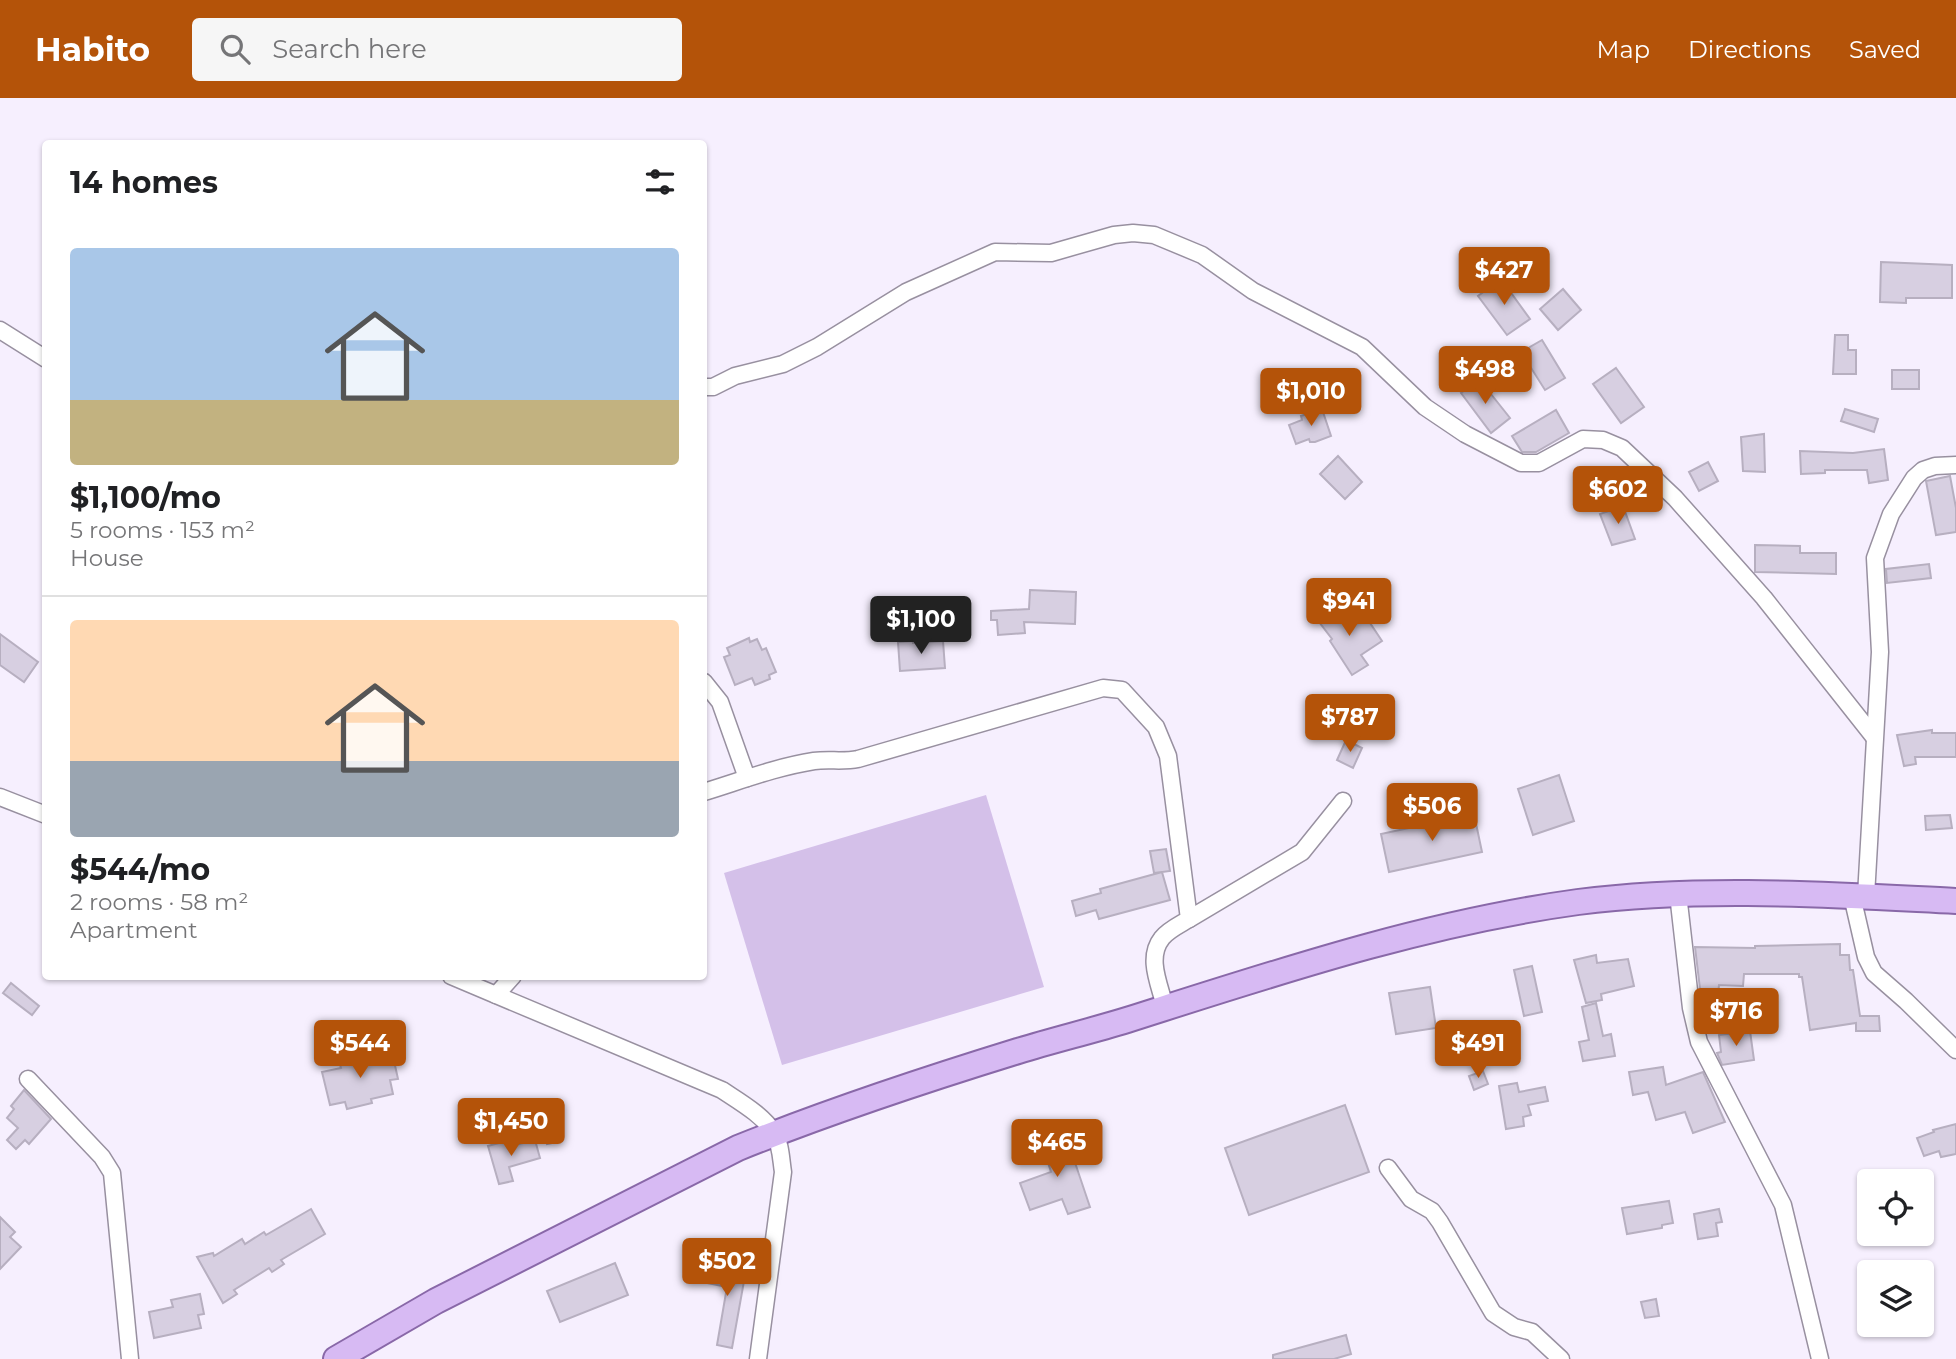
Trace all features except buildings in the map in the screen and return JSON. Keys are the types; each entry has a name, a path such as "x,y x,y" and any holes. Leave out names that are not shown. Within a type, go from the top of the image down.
{"main road":[{"path":"335,1359 472,1283 738,1148 909,1086 1387,940 1481,917 1581,902 1678,894 1859,896 1956,901"}],"street":[{"path":"707,388 735,376 783,364 817,347 906,292 995,252 1051,253 1114,235 1154,235 1202,256 1253,291 1362,347 1425,407 1465,434 1521,463 1539,463 1583,439 1603,440 1622,448 1675,498 1764,598 1874,737"},
{"path":"0,330 42,356"},
{"path":"1956,464 1923,470 1914,478 1891,514 1878,551 1876,583 1880,652 1859,896 1866,957 1874,973 1956,1050"},
{"path":"707,686 719,702 747,778"},
{"path":"707,791 814,761 858,759 1103,688 1122,690 1156,727 1168,756 1189,919"},
{"path":"0,797 42,813"},
{"path":"1165,1007 1154,962 1156,948 1163,936 1302,852 1343,801"},
{"path":"1678,894 1691,1008 1699,1042 1783,1205 1820,1359"},
{"path":"460,980 722,1090 751,1110 774,1134 781,1153 783,1172 758,1359"},
{"path":"496,995 509,980"},
{"path":"28,1079 102,1157 112,1173 130,1359"},
{"path":"1388,1168 1410,1199 1432,1211 1440,1222 1493,1313 1514,1327 1532,1332 1561,1359"}],"shaded area":[{"path":"986,795 1044,987 782,1065 724,873"}]}
